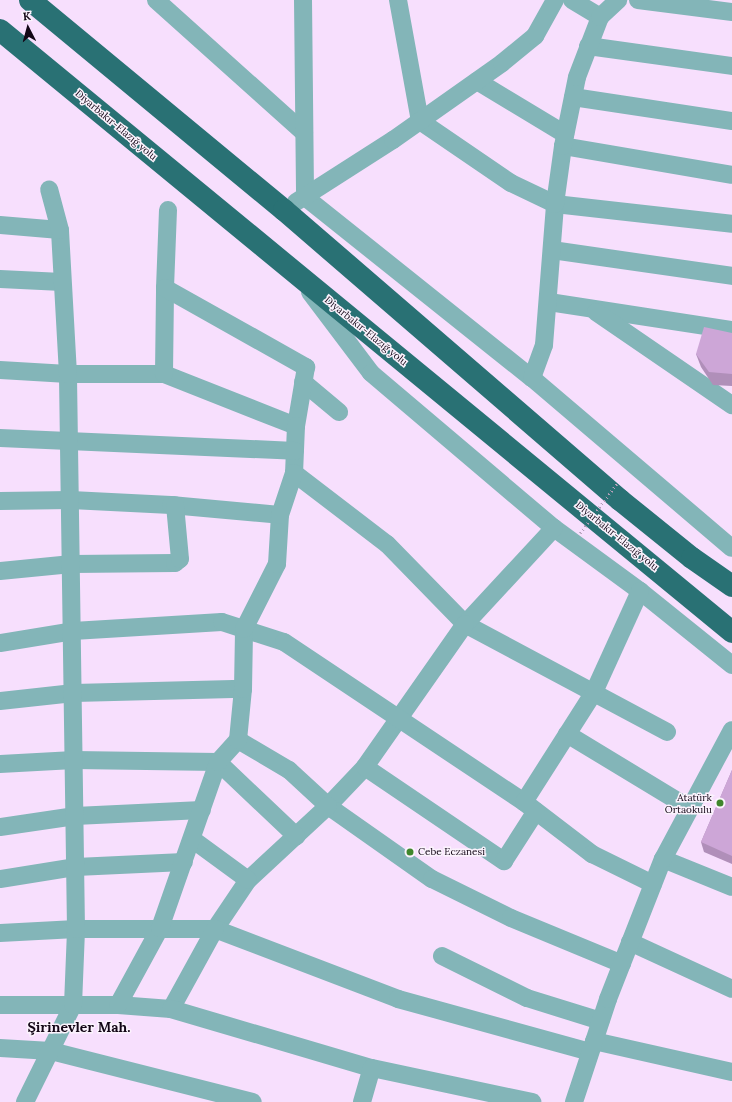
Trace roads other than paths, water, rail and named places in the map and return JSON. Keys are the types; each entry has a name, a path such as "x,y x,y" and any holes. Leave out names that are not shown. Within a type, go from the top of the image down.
{"highway":[{"path":"30,0 284,210 620,500 692,558 732,586"},
{"name":"Diyarbakır-Elazığ yolu","path":"0,30 732,632"}],"street":[{"path":"156,0 304,133"},
{"path":"303,0 305,197"},
{"path":"398,0 420,121 511,183 555,204 732,224"},
{"path":"284,210 420,121 477,81 534,36 555,0"},
{"path":"572,0 600,17"},
{"path":"532,378 544,345 549,302 555,204 564,140 577,77 600,17 618,0"},
{"path":"638,0 732,12"},
{"path":"588,46 732,66"},
{"path":"477,81 564,140 732,175"},
{"path":"573,97 732,121"},
{"path":"25,1102 73,1005 76,929 74,693 68,374 60,230 49,188"},
{"path":"305,197 532,378 732,548"},
{"path":"164,374 168,210"},
{"path":"0,225 60,230"},
{"path":"552,250 732,276"},
{"path":"298,276 371,373 554,528 640,591 732,665"},
{"path":"0,279 62,282"},
{"path":"118,1005 160,928 218,762 238,740 243,689 244,629 277,564 280,515 294,473 296,426 306,367 165,288"},
{"path":"549,302 732,330"},
{"path":"592,309 732,405"},
{"path":"0,370 68,374 164,374 296,426"},
{"path":"303,382 339,412"},
{"path":"0,438 69,440 295,452"},
{"path":"294,473 387,544 465,624 668,732"},
{"path":"0,501 71,500 175,505 280,515"},
{"path":"0,570 72,564 175,563 180,559 175,505"},
{"path":"171,1009 215,928 248,880 328,806 365,767 401,718 465,624 554,528"},
{"path":"365,767 504,861 567,734 594,692 640,591"},
{"path":"0,643 73,631 222,622 284,642 401,718 530,806 592,854 653,884"},
{"path":"0,701 74,693 243,689"},
{"path":"574,1102 601,1021 663,859 732,730"},
{"path":"567,734 689,808"},
{"path":"238,740 289,770 328,806 432,879 511,918 622,964"},
{"path":"0,764 74,760 218,762 296,836"},
{"path":"0,827 75,816 202,810"},
{"path":"192,839 248,880"},
{"path":"663,859 732,887"},
{"path":"0,879 76,867 184,862"},
{"path":"0,932 76,929 215,928 398,999 592,1047 732,1072"},
{"path":"630,942 732,989"},
{"path":"442,956 527,998 601,1021"},
{"path":"0,1005 118,1005 171,1009 372,1068 532,1102"},
{"path":"0,1048 51,1051 252,1102"},
{"path":"362,1102 372,1068"}],"place":[{"name":"Atatürk Ortaokulu","path":"720,803"},
{"name":"Cebe Eczanesi","path":"410,852"}],"district":[{"name":"Şirinevler Mah.","path":"79,1027"}]}
